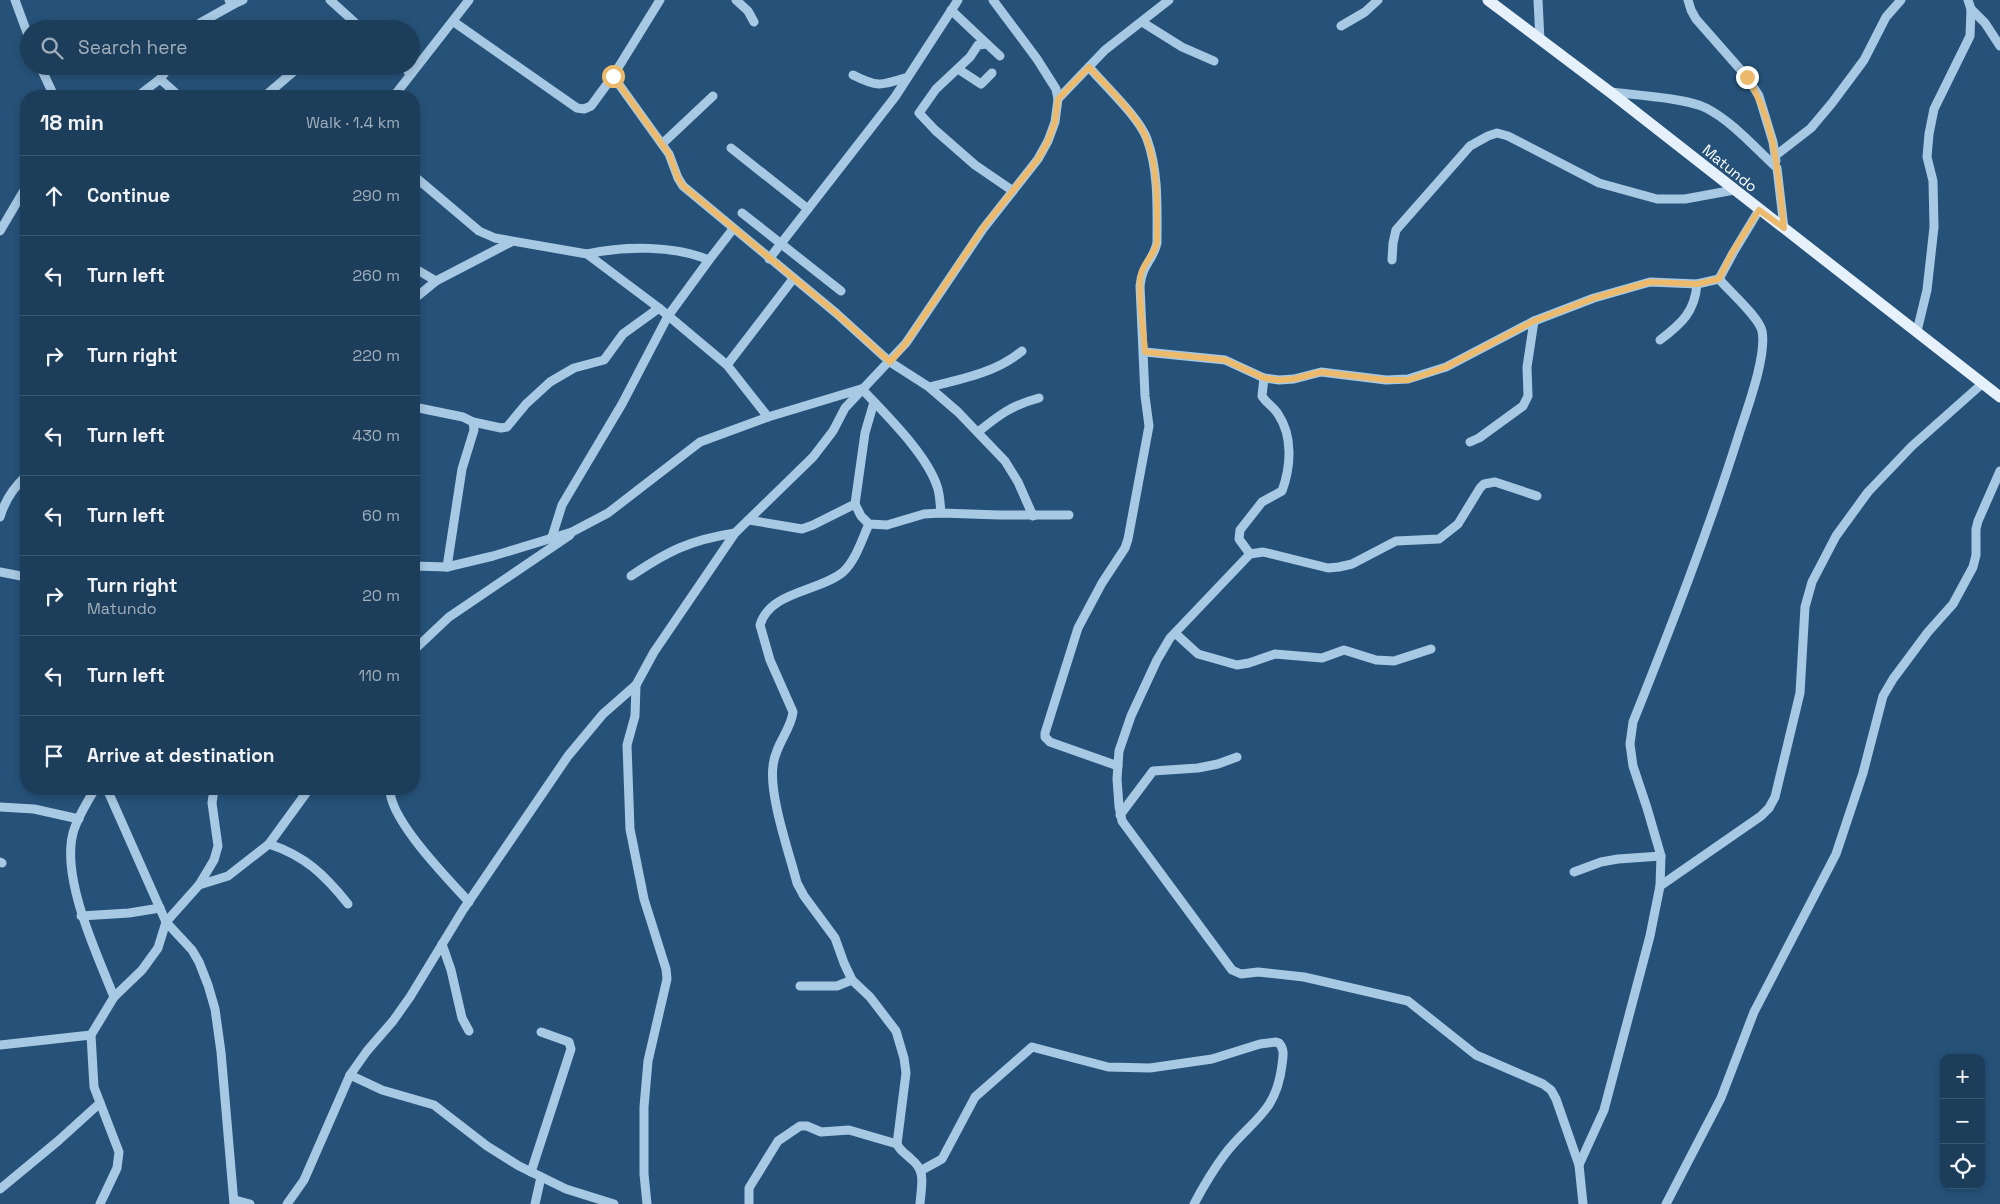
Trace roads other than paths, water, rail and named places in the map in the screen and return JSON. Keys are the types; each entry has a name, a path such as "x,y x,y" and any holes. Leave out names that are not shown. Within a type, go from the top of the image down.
{"main road":[{"name":"Matundo","path":"1488,0 1610,92 2000,397"}],"street":[{"path":"15,0 22,20"},
{"path":"205,20 232,2 243,0"},
{"path":"330,0 352,20"},
{"path":"420,63 470,0"},
{"path":"454,22 580,109 591,106 613,76 660,0"},
{"path":"736,0 748,11 754,22"},
{"path":"769,259 895,97 958,0"},
{"path":"287,1204 304,1180 350,1075 367,1051 393,1021 469,902 568,756 603,714 636,685 654,652 734,533 814,457 833,431 845,408 906,343 983,228 1038,159 1048,141 1055,122 1058,99 1052,82 993,0"},
{"path":"1058,99 1105,50 1169,0"},
{"path":"1341,26 1365,12 1378,0"},
{"path":"1538,0 1540,40"},
{"path":"1688,0 1696,18 1747,77 1759,96 1776,156 1784,228"},
{"path":"1776,156 1810,128 1832,103 1864,60 1886,17 1901,0"},
{"path":"1969,4 1985,23 2000,46"},
{"path":"1917,331 1927,290 1934,227 1934,181 1927,157 1929,134 1934,109 1970,36 1969,4"},
{"path":"951,10 1000,56"},
{"path":"1142,22 1182,47 1214,61"},
{"path":"987,44 978,45 970,57 936,89 919,112 974,164 1013,191"},
{"path":"1089,67 1144,132 1155,170 1157,243 1141,274 1140,286 1148,436 1125,548 1102,583 1078,628 1045,733 1047,740 1050,742 1118,766"},
{"path":"958,69 981,84 992,73"},
{"path":"44,75 51,90"},
{"path":"146,90 163,75"},
{"path":"272,90 290,75"},
{"path":"399,90 410,75"},
{"path":"853,75 876,85 883,85 906,78"},
{"path":"613,76 672,158 678,178 683,186 836,313 890,362 929,387 978,432 1010,469 1033,516"},
{"path":"160,79 172,90"},
{"path":"1610,92 1689,102 1704,107 1719,115 1777,168"},
{"path":"662,144 713,96"},
{"path":"1392,260 1394,234 1418,204 1470,146 1497,133 1508,136 1599,183 1657,199 1685,199 1734,190"},
{"path":"731,148 808,209"},
{"path":"420,181 479,231 495,238 587,254 628,247 696,254 709,260"},
{"path":"0,231 20,197"},
{"path":"1719,279 1732,253 1759,210"},
{"path":"742,213 780,245 841,291"},
{"path":"552,537 562,505 622,404 668,316 733,229"},
{"path":"420,294 436,281 511,242"},
{"path":"587,254 659,308 727,365 768,417"},
{"path":"420,272 436,281"},
{"path":"727,365 794,279"},
{"path":"1145,352 1225,360 1264,378 1287,380 1321,372 1379,380 1408,380 1446,367 1534,321 1594,298 1641,283 1657,281 1697,284 1719,279"},
{"path":"1579,1165 1604,1110 1650,936 1660,886 1661,856 1633,766 1630,744 1633,722 1713,516 1753,392 1763,340 1762,329 1757,320 1719,279"},
{"path":"1660,340 1682,322 1695,299 1697,284"},
{"path":"420,408 463,417 473,422 500,428 507,427 526,404 550,382 574,368 604,360 623,334 659,308"},
{"path":"1470,442 1479,438 1523,406 1528,396 1527,367 1534,321"},
{"path":"929,387 988,372 1022,351"},
{"path":"1250,554 1239,539 1240,530 1262,502 1282,491 1289,464 1288,436 1279,414 1262,396 1264,378"},
{"path":"1660,886 1761,816 1769,808 1775,797 1800,693 1804,608 1812,582 1836,536 1868,492 1912,446 1983,383"},
{"path":"862,389 904,434 925,464 937,486 941,513"},
{"path":"420,644 449,617 572,532 608,513 700,442 768,417 862,389"},
{"path":"978,432 1005,410 1022,402 1039,398"},
{"path":"874,402 865,433 855,504 861,516 869,524 887,525 924,514 941,513 1033,516 1069,515"},
{"path":"447,567 462,469 474,430 473,422"},
{"path":"1666,1204 1721,1098 1754,1012 1836,854 1863,773 1883,696 1893,679 1922,640 1953,604 1973,567 1976,555 1976,529 1978,521 2000,471"},
{"path":"0,517 8,497 20,481"},
{"path":"1537,496 1495,482 1484,484 1458,524 1439,539 1396,541 1352,564 1339,567 1328,568 1263,552 1250,554 1167,641 1131,716 1119,751 1117,779 1120,815 1173,892 1232,970 1241,974 1258,972 1304,977 1412,1002 1476,1055 1543,1084 1551,1090 1556,1099 1579,1165 1583,1204"},
{"path":"749,520 802,529 814,525 855,504"},
{"path":"869,524 853,558 845,570 835,578 779,602 765,614 760,625 770,660 793,712 775,751 772,768 774,791 797,883 804,896 835,938 852,980 870,997 896,1031 904,1058 905,1088 897,1144 899,1149 918,1163 922,1170 920,1204"},
{"path":"420,566 447,567 493,556 572,532"},
{"path":"631,576 660,557 682,546 706,538 734,533"},
{"path":"0,572 20,575"},
{"path":"1175,633 1198,654 1237,665 1275,654 1322,658 1344,650 1376,660 1394,661 1432,649"},
{"path":"636,685 635,716 627,745 630,829 644,899 666,969 667,980 648,1061 644,1107 644,1174 647,1204"},
{"path":"1120,815 1153,770 1198,768 1218,764 1237,757"},
{"path":"92,795 73,834 71,863 81,916 114,997"},
{"path":"110,795 166,922 184,940 199,962 208,985 215,1009 221,1052 234,1202 250,1204"},
{"path":"100,1204 112,1182 120,1160 113,1133 94,1087 91,1035 114,997 142,970 158,948 166,922 199,884 217,852 217,831 212,803 213,795"},
{"path":"199,884 228,876 269,844 305,795"},
{"path":"392,795 396,812 435,866 469,902"},
{"path":"0,807 34,809 79,819"},
{"path":"269,844 287,851 317,869 348,904"},
{"path":"1574,872 1610,860 1661,856"},
{"path":"81,916 129,913 160,908"},
{"path":"442,944 451,970 462,1018 469,1031"},
{"path":"800,986 832,987 852,980"},
{"path":"530,1172 571,1048 568,1042 541,1032"},
{"path":"0,1045 91,1035"},
{"path":"922,1170 942,1159 975,1097 1032,1047 1108,1067 1150,1068 1212,1059 1260,1044 1279,1043 1284,1053 1281,1074 1269,1106 1226,1152 1208,1178 1194,1204"},
{"path":"350,1075 382,1090 434,1105 487,1146 530,1172 566,1189 614,1204"},
{"path":"0,1188 58,1141 100,1103"},
{"path":"749,1204 749,1188 778,1141 800,1126 807,1126 821,1132 849,1130 897,1144"},
{"path":"535,1204 541,1177"}]}
